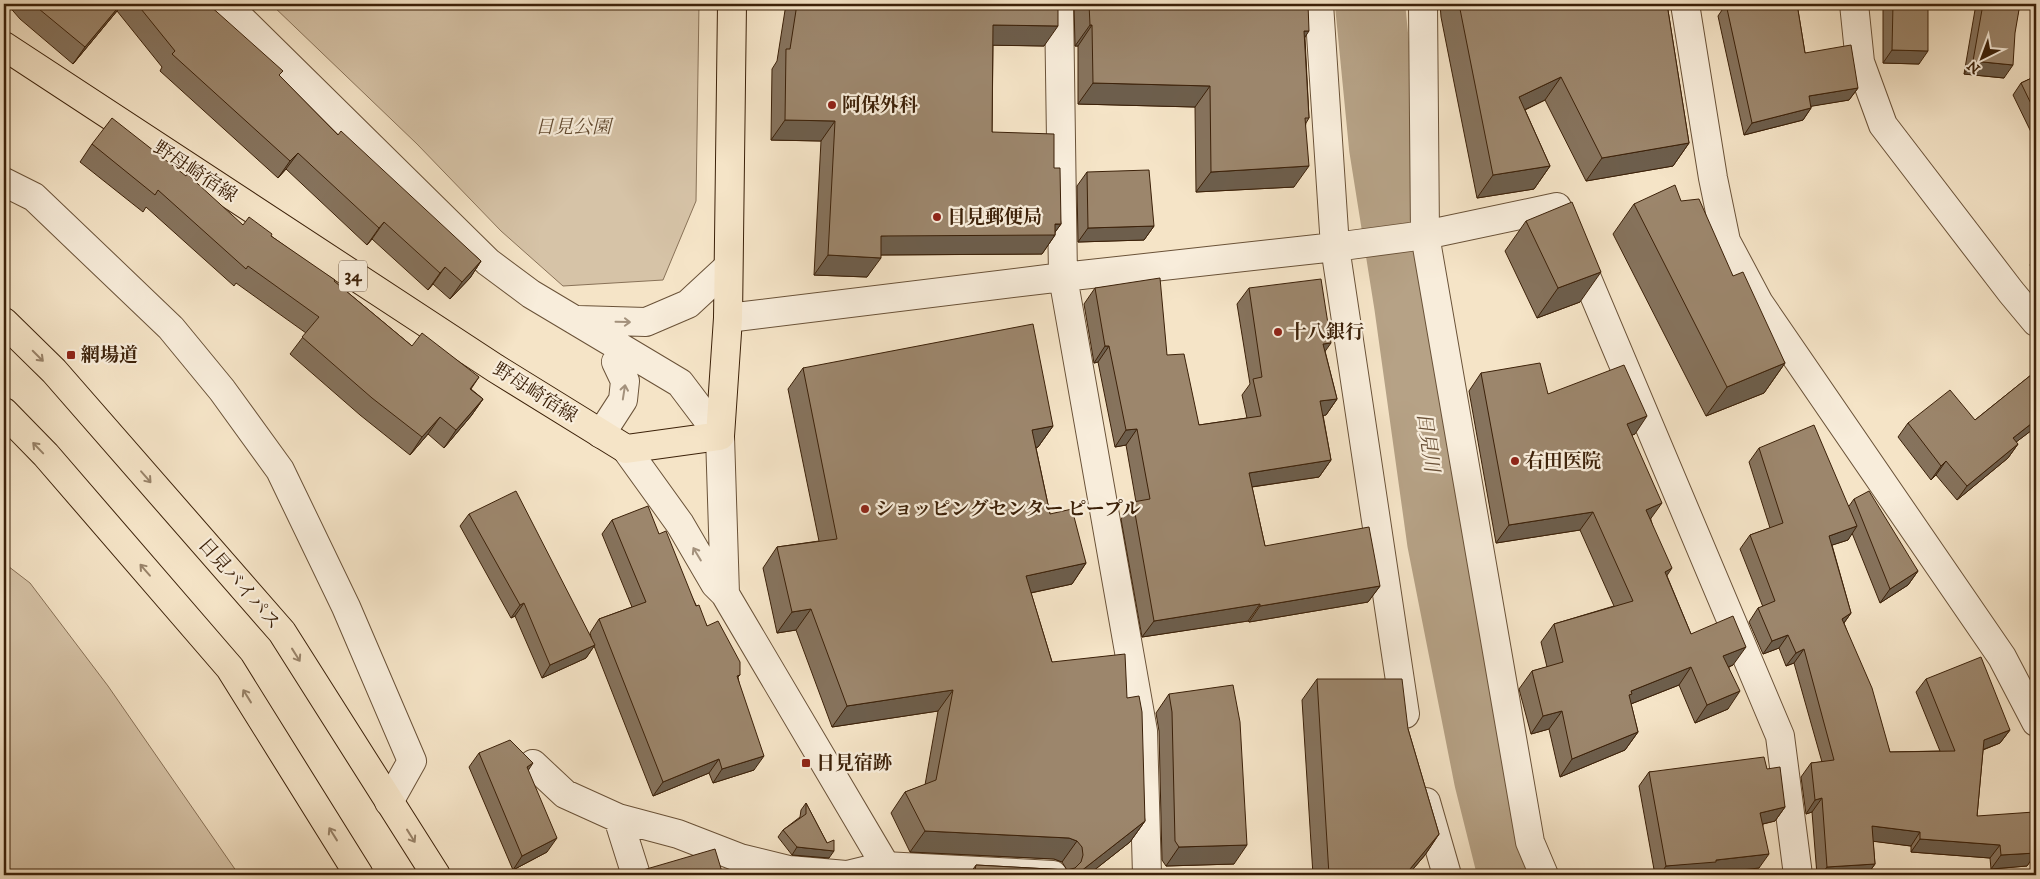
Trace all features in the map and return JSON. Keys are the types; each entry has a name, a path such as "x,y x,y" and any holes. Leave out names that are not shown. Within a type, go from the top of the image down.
{"main road":[{"path":"626,449 720,436 728,318 732,4"},
{"name":"野母崎宿線","path":"4,46 495,368 626,449"},
{"name":"日見バイパス","path":"4,322 54,371 282,632 436,875"},
{"path":"4,412 46,456 230,668 359,875"}],"street":[{"path":"226,4 488,262 531,294 680,383 720,436 725,594"},
{"path":"1059,4 1063,277 1143,732 1147,875"},
{"path":"1318,4 1335,247 1408,738"},
{"path":"1423,4 1425,235 1530,842 1544,875"},
{"path":"1685,4 1713,178 1726,241 1759,303 2002,657 2036,722"},
{"path":"1854,4 1860,62 1883,125 2036,322"},
{"path":"4,182 34,197 171,328 222,390 280,470 346,607 412,761 389,802"},
{"path":"728,318 1425,235 1557,207 1780,736 1798,875"},
{"path":"574,320 646,322 688,304 728,267"},
{"path":"601,434 623,400 625,381 616,362 626,351"},
{"path":"626,449 680,524 715,584 725,594 887,871"},
{"path":"533,764 564,794 618,818 678,834 740,858 789,870 846,875 887,871 1053,875"},
{"path":"1418,775 1447,875"},
{"path":"618,818 636,875"}],"green space":[{"name":"日見公園","path":"271,4 699,4 696,201 663,280 563,286 501,231 417,144"},
{"path":"4,563 30,583 108,686 239,875 4,875"}],"building":[{"path":"33,4 121,4 85,47"},
{"path":"137,4 208,4 283,71 279,75 338,135 341,131 481,261 462,282 445,267 440,273 384,222 379,228 298,153 290,161 172,54 175,51"},
{"path":"797,4 1058,4 1058,26 993,25 992,132 1054,134 1054,168 1060,168 1061,224 1055,224 1055,235 881,236 881,258 828,255 835,121 785,120 786,49 790,49"},
{"path":"1089,4 1308,4 1309,31 1304,31 1309,118 1305,118 1309,166 1211,172 1210,86 1093,83 1092,25 1090,25"},
{"path":"1459,4 1667,4 1689,143 1602,158 1561,77 1519,97 1550,166 1493,175"},
{"path":"1726,4 1797,4 1805,53 1851,45 1858,88 1809,96 1811,108 1752,123"},
{"path":"1893,4 1928,4 1928,51 1892,50"},
{"path":"1983,4 2020,4 2015,33 2013,65 1973,61"},
{"path":"2036,76 2036,114 2021,83"},
{"path":"112,118 186,176 187,174 243,225 249,217 272,234 271,236 335,280 412,346 422,333 479,377 470,389 483,399 456,430 440,417 422,437 372,398 302,337 319,317 248,266 246,269 158,190 155,195 92,144"},
{"path":"1149,170 1154,226 1088,228 1087,172"},
{"path":"1675,185 1681,201 1699,199 1733,276 1743,272 1785,363 1727,387 1634,204"},
{"path":"1572,202 1601,272 1558,288 1526,221"},
{"path":"1160,278 1167,355 1184,354 1199,425 1261,416 1253,379 1262,377 1249,288 1321,279 1331,343 1323,344 1337,399 1320,401 1331,460 1249,473 1265,546 1369,527 1380,586 1154,621 1133,502 1150,499 1137,429 1126,430 1109,346 1105,346 1095,288"},
{"path":"1033,324 1053,426 1032,430 1050,514 1072,509 1086,563 1026,576 1052,662 1125,654 1127,698 1139,696 1142,712 1145,821 1076,875 974,875 976,865 1067,870 1075,868 1081,862 1083,855 1082,847 1077,841 1069,838 925,831 905,792 936,780 953,690 847,706 811,609 792,612 777,547 837,539 803,368"},
{"path":"1540,363 1548,394 1624,365 1647,416 1627,424 1662,503 1646,510 1672,568 1665,572 1691,634 1733,616 1746,647 1723,656 1740,691 1707,705 1691,667 1631,691 1632,694 1629,695 1638,732 1572,759 1562,711 1543,716 1532,671 1563,662 1554,624 1633,601 1593,512 1509,525 1481,373"},
{"path":"2036,371 2036,420 2013,438 2018,444 1967,486 1946,461 1941,466 1908,423 1950,390 1975,420"},
{"path":"1814,425 1857,526 1829,536 1851,613 1842,619 1872,688 1890,752 1955,751 1926,679 1981,657 2010,730 1984,740 1977,816 2034,812 2036,853 2001,855 2000,845 1920,839 1920,832 1872,826 1875,864 1827,867 1822,798 1815,800 1811,763 1834,760 1804,649 1796,653 1788,635 1772,641 1758,608 1775,601 1750,535 1783,523 1759,448"},
{"path":"516,491 595,645 550,665 524,603 520,605 469,514"},
{"path":"1869,491 1918,571 1890,589 1854,499"},
{"path":"648,506 659,534 666,531 696,606 699,605 707,626 718,621 740,662 740,675 737,676 764,756 722,769 719,759 663,782 599,619 646,602 612,520"},
{"path":"1317,679 1402,679 1408,729 1439,834 1405,875 1329,875"},
{"path":"1233,685 1240,722 1247,845 1179,847 1175,841 1172,712 1169,694"},
{"path":"510,740 533,763 527,767 557,838 522,856 479,753"},
{"path":"1764,757 1767,769 1780,767 1785,807 1760,813 1769,854 1716,860 1716,862 1666,866 1649,772"},
{"path":"806,803 827,843 834,840 834,851 797,847 783,830 806,814"},
{"path":"715,849 723,875 626,875"},
{"path":"809,873 833,875 809,875"}],"waterway":[{"name":"日見川","path":"1370,4 1384,147 1409,304 1442,541 1489,779 1513,875"}],"place":[{"name":"阿保外科","path":"832,105"},
{"name":"日見郵便局","path":"937,217"},
{"name":"十八銀行","path":"1278,332"},
{"name":"網場道","path":"71,355"},
{"name":"右田医院","path":"1515,461"},
{"name":"ショッピングセンター ピープル","path":"865,509"},
{"name":"日見宿跡","path":"806,763"}]}
